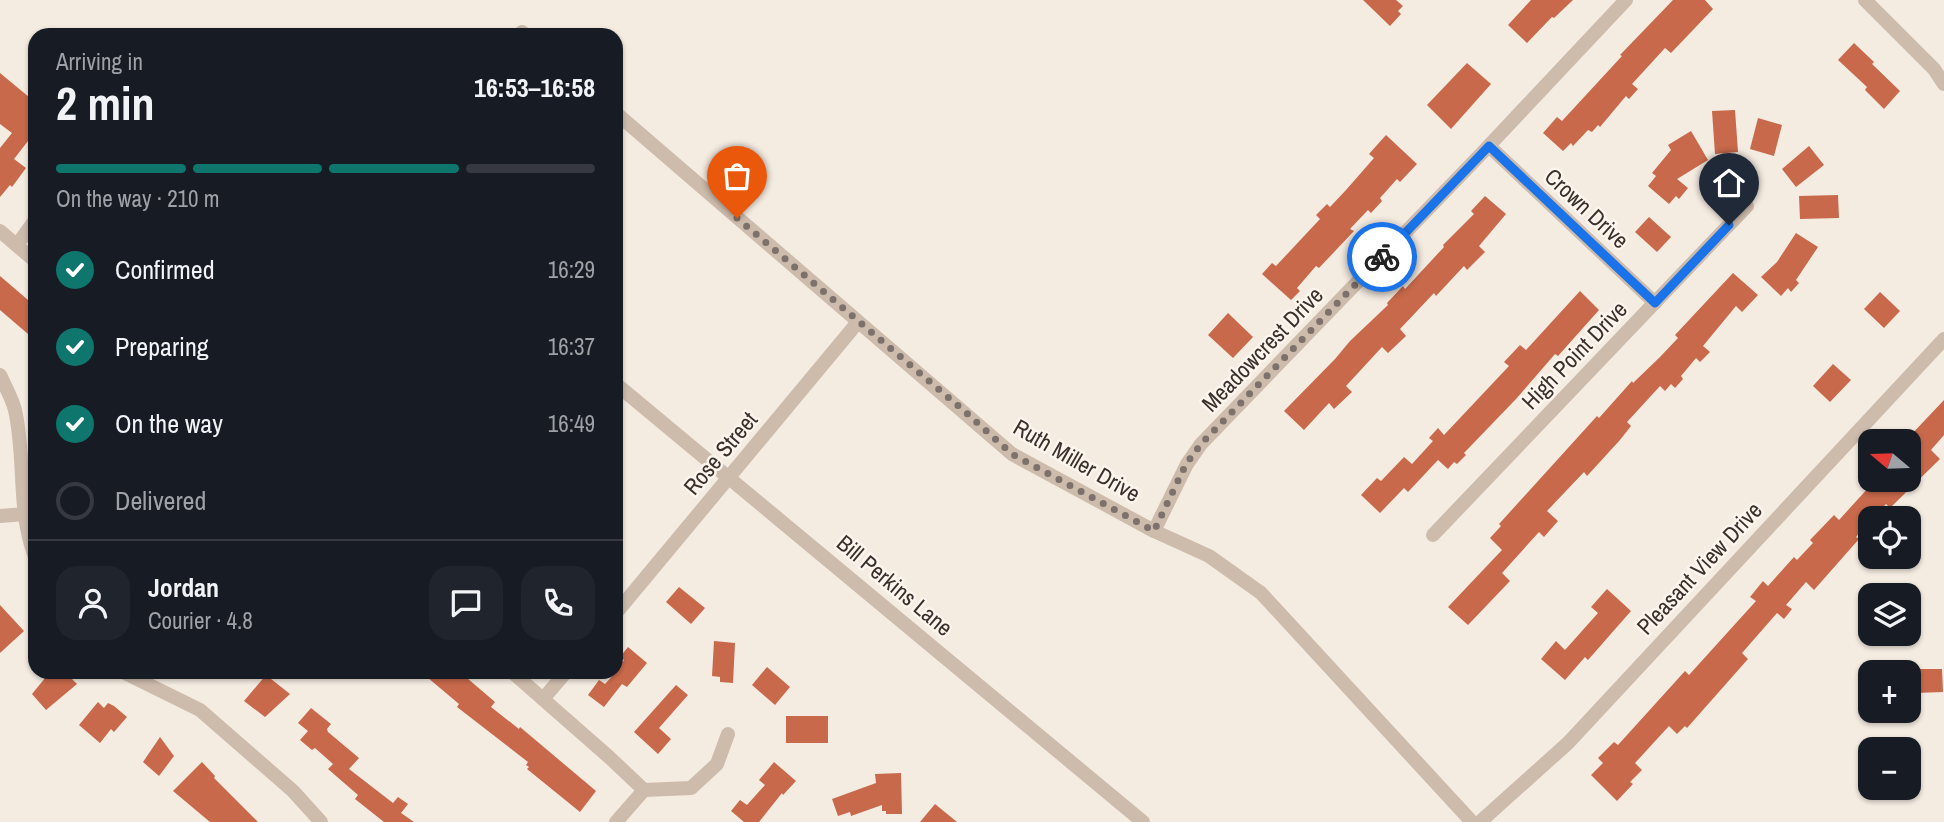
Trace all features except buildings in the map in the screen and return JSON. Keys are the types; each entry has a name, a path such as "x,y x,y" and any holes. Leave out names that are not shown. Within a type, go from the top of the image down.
{"street":[{"name":"Meadowcrest Drive","path":"1154,531 1186,464 1201,444 1626,0"},
{"path":"1865,0 1934,69 1944,84"},
{"name":"Ruth Miller Drive","path":"623,119 1012,454 1154,531 1209,556 1261,593 1472,822"},
{"name":"Crown Drive","path":"1489,146 1655,303"},
{"name":"High Point Drive","path":"1433,535 1747,206"},
{"path":"17,245 28,230"},
{"path":"0,231 28,255"},
{"name":"Rose Street","path":"623,605 858,322"},
{"name":"Pleasant View Drive","path":"1480,822 1567,743 1944,339"},
{"path":"0,375 15,408 23,461 28,527"},
{"name":"Bill Perkins Lane","path":"623,390 1143,822"},
{"path":"0,516 25,514"},
{"path":"137,679 200,710 293,791 321,822"},
{"path":"520,679 644,790 691,788 717,764 728,734"},
{"path":"543,699 560,679"},
{"path":"616,822 644,790"}],"way so far":[{"path":"737,218 1012,454 1154,531 1186,464 1201,444 1382,257"}],"route":[{"path":"1382,257 1489,146 1655,303 1729,225"}]}
